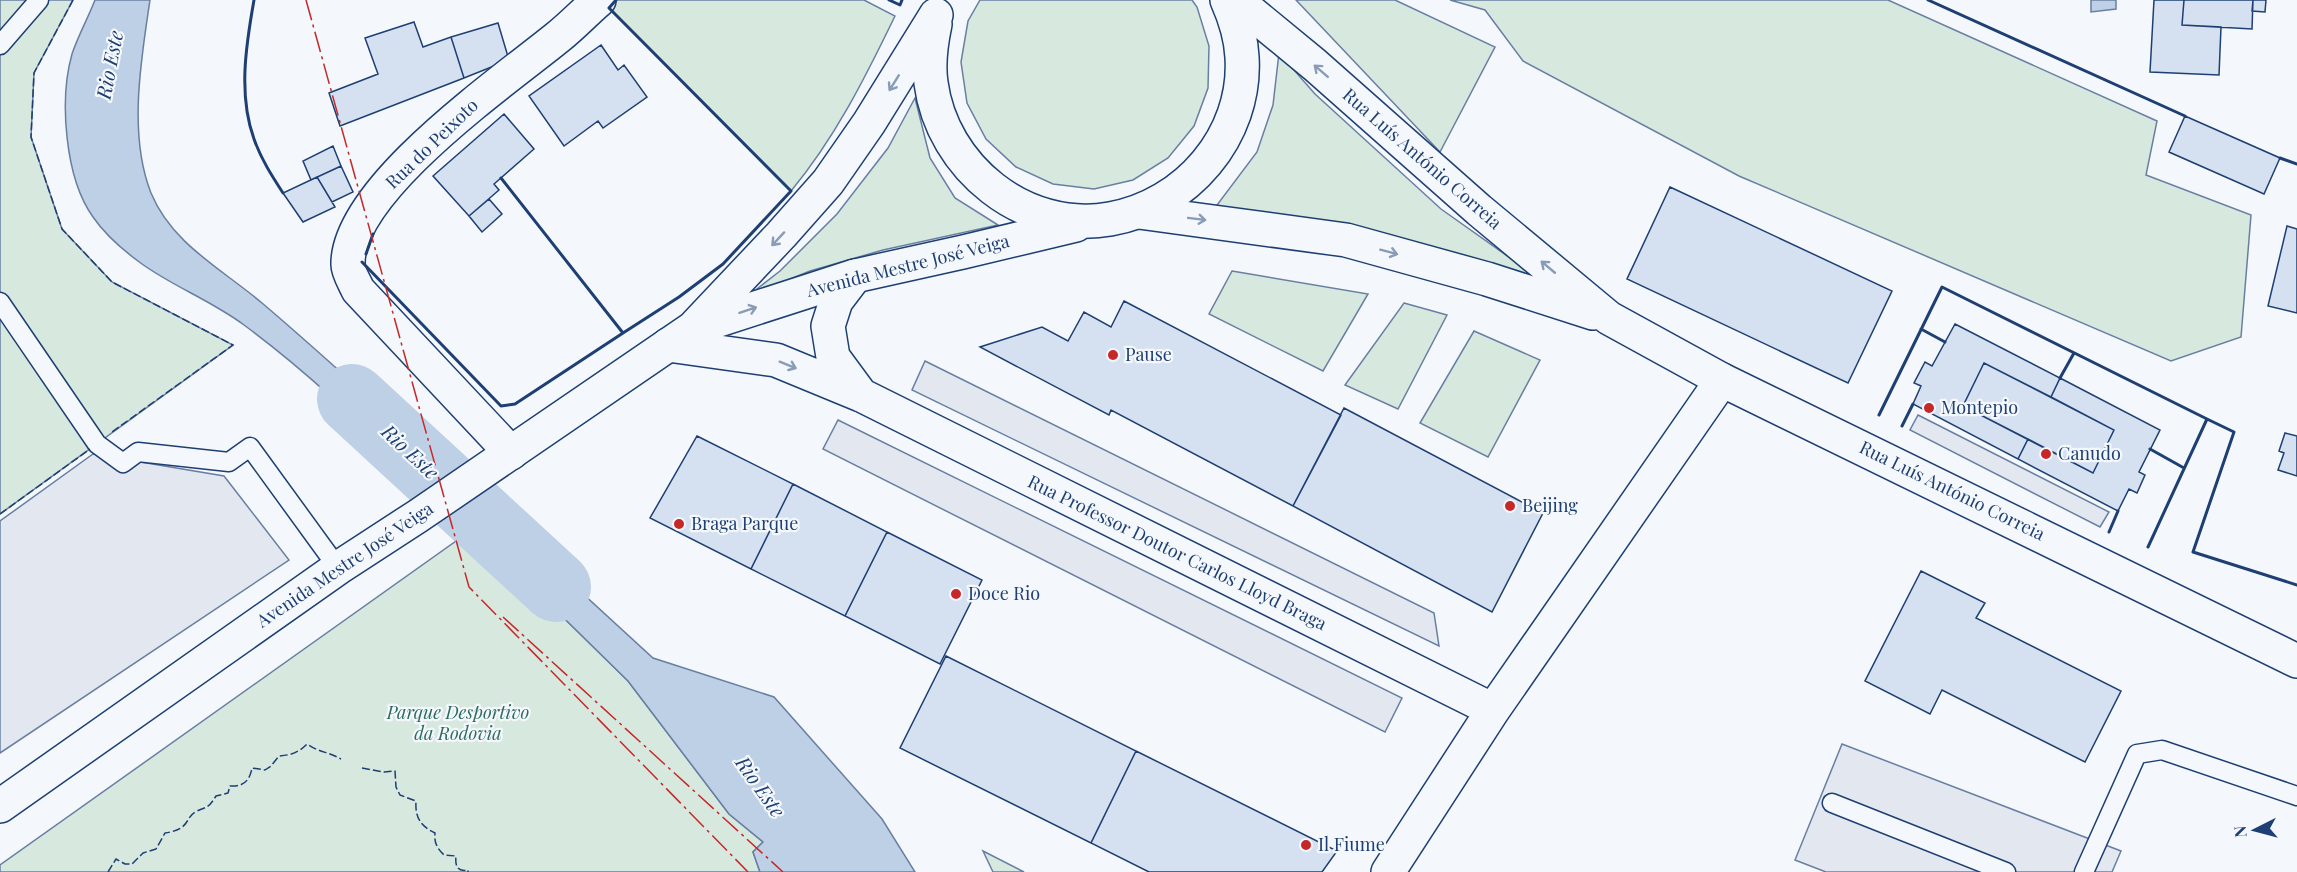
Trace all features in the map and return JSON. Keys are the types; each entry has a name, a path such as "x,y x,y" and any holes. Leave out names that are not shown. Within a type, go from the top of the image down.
{"street":[{"name":"Rua do Peixoto","path":"499,460 358,290 348,266 352,239 373,203 414,157 461,113 559,36 599,0"},
{"path":"940,8 932,42 931,82 934,101 947,137 960,156 970,169 995,192 1017,206 1054,218 1091,221 1139,212 1171,196 1194,178 1215,152 1230,125 1239,95 1242,58 1237,24 1227,0"},
{"name":"Rua Luís António Correia","path":"1236,0 1315,65 1479,210 1609,318 1722,380 2297,661"},
{"name":"Avenida Mestre José Veiga","path":"0,806 338,568 680,337 781,235 828,182 869,123 940,8"},
{"name":"Rua Luís António Correia","path":"1139,212 1346,240 1487,279 1609,318"},
{"name":"Avenida Mestre José Veiga","path":"680,337 855,276 1091,221"},
{"name":"Rua Professor Doutor Carlos Lloyd Braga","path":"855,276 836,301 828,326 833,357 861,395"},
{"name":"Rua Professor Doutor Carlos Lloyd Braga","path":"680,337 776,360 861,395 1493,710"},
{"path":"1388,872 1493,710 1722,380"}],"lane":[{"path":"0,45 39,0"},
{"path":"0,302 97,444 123,463 138,452 229,462 250,447 338,568"},
{"path":"2084,872 2137,754 2162,750 2297,796"},
{"path":"1832,803 2006,872"}],"green space":[{"path":"0,0 73,0 34,73 31,137 62,229 112,282 233,345 0,514"},
{"path":"616,0 864,0 895,16 861,85 835,129 791,191 609,8"},
{"path":"980,0 1192,0 1197,7 1209,46 1208,88 1194,126 1168,158 1133,180 1094,189 1053,184 1016,167 986,139 967,103 961,62 968,21"},
{"path":"1296,0 1395,0 1495,47 1440,152"},
{"path":"1450,0 1888,0 2157,121 2146,175 2251,215 2241,337 2171,361 1739,176 1523,61 1485,10"},
{"path":"1279,53 1315,94 1441,209 1561,294 1214,209 1257,152 1273,105"},
{"path":"915,98 930,158 955,198 998,225 883,250 810,271 748,296 780,271 837,214 888,148"},
{"path":"1232,271 1368,294 1323,371 1209,314"},
{"path":"1404,303 1447,315 1398,409 1345,385"},
{"path":"1474,331 1540,360 1488,457 1420,423"},
{"name":"Parque Desportivo da Rodovia","path":"473,529 628,681 729,814 763,842 753,852 760,872 0,872 0,865"},
{"path":"983,851 1024,872 993,872"}],"shaded area":[{"path":"925,361 1434,613 1439,646 912,390"},
{"path":"1918,415 2109,512 2100,527 1910,430"},
{"path":"838,420 1402,698 1385,732 823,449"},
{"path":"93,454 224,476 289,560 0,753 0,521"},
{"path":"1842,744 2121,851 2112,872 1826,872 1795,860"}],"water":[{"path":"95,0 150,0 140,72 138,122 144,171 160,211 172,227 199,254 284,322 435,457 411,472 330,396 266,342 232,316 142,264 116,243 98,224 76,182 67,138 66,116 66,93 72,54"},
{"path":"2091,0 2116,0 2116,9 2091,12"},
{"path":"496,514 653,658 774,697 882,819 915,872 760,872 753,852 763,842 729,814 628,681 473,529"}],"building":[{"path":"2154,0 2184,0 2182,25 2221,27 2219,75 2150,72"},
{"path":"2184,0 2253,0 2252,29 2182,25"},
{"path":"2253,0 2266,0 2265,12 2252,11"},
{"path":"414,22 423,47 451,37 464,78 340,126 329,93 378,74 365,38"},
{"path":"498,23 509,60 464,78 451,37"},
{"path":"601,45 618,70 624,65 647,97 603,128 598,121 564,146 529,96"},
{"path":"504,114 534,149 494,184 499,190 469,216 433,176"},
{"path":"2185,116 2280,158 2264,194 2169,152"},
{"path":"333,146 341,166 311,180 303,161"},
{"path":"341,166 353,192 332,202 317,177"},
{"path":"317,177 335,207 303,222 283,193"},
{"path":"1670,187 1892,291 1848,383 1627,279"},
{"path":"489,199 502,214 482,232 469,216"},
{"path":"2287,226 2297,229 2297,313 2268,306"},
{"path":"1124,301 1341,415 1293,506 1111,410 1109,415 980,347 1042,327 1068,341 1084,312 1111,327"},
{"path":"1955,324 2060,378 2051,397 1984,363 1963,406 2028,439 2018,459 1913,404 1921,386 1914,383 1925,362 1932,366"},
{"path":"1984,363 2114,430 2093,473 1963,406"},
{"path":"2060,378 2160,430 2139,472 2145,475 2137,493 2129,489 2118,511 2018,459 2028,439 2093,473 2114,430 2051,397"},
{"path":"1344,408 1543,513 1492,612 1293,506"},
{"path":"2285,433 2297,436 2297,476 2278,470 2284,453 2279,451"},
{"path":"697,436 793,484 751,569 650,518"},
{"path":"793,484 887,532 845,616 751,569"},
{"path":"887,532 982,580 940,664 845,616"},
{"path":"1921,571 1985,603 1976,618 2121,691 2085,762 1942,690 1930,714 1865,681"},
{"path":"946,656 1136,751 1091,843 900,748"},
{"path":"1136,751 1337,851 1322,872 1149,872 1091,843"}],"waterway":[{"name":"Rio Este","path":"352,399 556,587"}],"fence":[{"path":"73,0 34,73 31,137 62,229 112,282 233,345 112,432"},
{"path":"0,514 90,449"},
{"path":"108,872 116,859 125,864 132,864 143,853 156,849 165,833 180,829 193,814 208,806 216,796 228,793 230,786 246,782 252,768 265,770 279,756 294,753 307,744 341,759"},
{"path":"362,768 384,772 395,771 396,787 400,795 416,801 419,820 435,833 436,843 440,850 444,855 456,856 458,867 468,872"}],"wall":[{"path":"254,0 246,52 246,105 257,146 283,193"},
{"path":"616,0 609,8 791,191 723,264 679,297 623,333"},
{"path":"889,0 900,5 902,0"},
{"path":"1928,0 2185,116"},
{"path":"2280,158 2297,164"},
{"path":"362,262 501,406 515,404 623,333 501,178"},
{"path":"366,254 373,234"},
{"path":"1879,415 1942,287 2207,419 2148,547"},
{"path":"1921,329 1945,342"},
{"path":"2060,378 2074,353"},
{"path":"1902,426 1913,404"},
{"path":"2207,419 2234,432 2193,552 2297,585"},
{"path":"2150,449 2184,468"},
{"path":"2109,532 2118,511"}],"power":[{"path":"306,0 469,587 748,872"},
{"path":"503,617 783,872"}],"place":[{"name":"Pause","path":"1113,355"},
{"name":"Montepio","path":"1929,408"},
{"name":"Canudo","path":"2046,454"},
{"name":"Beijing","path":"1510,506"},
{"name":"Braga Parque","path":"679,524"},
{"name":"Doce Rio","path":"956,594"},
{"name":"Il Fiume","path":"1306,845"}]}
